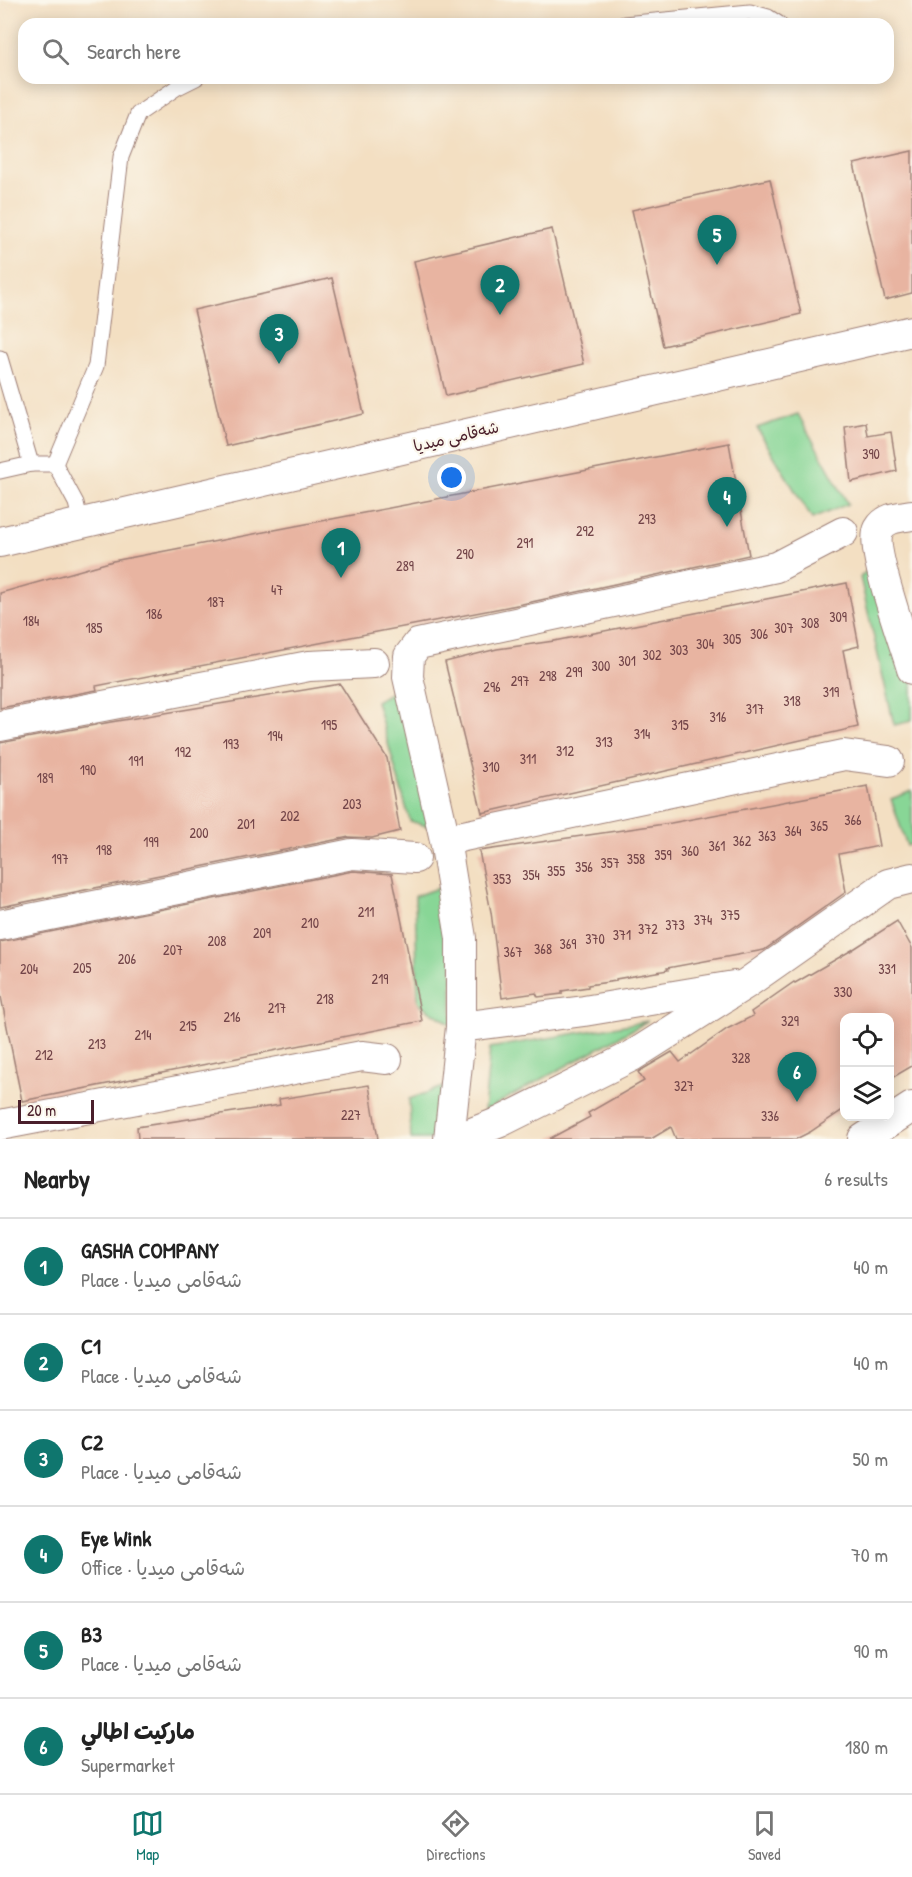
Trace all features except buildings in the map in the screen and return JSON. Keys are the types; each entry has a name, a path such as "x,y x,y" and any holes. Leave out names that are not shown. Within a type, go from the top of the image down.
{"street":[{"name":"شەقامی میدیا","path":"0,542 912,331"},
{"path":"912,514 887,520 878,531 876,544 883,578 912,669"},
{"path":"449,1139 461,1027 461,938 445,840 408,677 409,656 418,644 776,567 843,532"},
{"path":"0,726 309,666 374,663"},
{"path":"445,840 844,755 889,761"},
{"path":"0,925 352,854 415,858"},
{"path":"458,1139 500,1122 632,1056 747,983 888,884 912,878"},
{"path":"461,1027 584,1011 747,983"},
{"path":"0,1125 362,1056 387,1059"},
{"path":"863,1139 912,1107"}],"lane":[{"path":"687,18 750,12 770,18"},
{"path":"81,523 76,503 56,464 96,366 121,157 138,114 184,84"},
{"path":"0,358 31,464"},
{"path":"0,471 31,464 56,464"}],"green space":[{"path":"798,414 848,504 812,519 757,428"},
{"path":"876,562 912,674 912,721 894,725 860,577"},
{"path":"405,684 449,833 410,821 376,701"},
{"path":"912,791 912,844 907,846 891,799"},
{"path":"452,883 452,1025 418,1003 415,896"},
{"path":"648,1021 484,1111 490,1048"},
{"path":"446,1086 444,1139 411,1139 409,1099"}],"place":[{"name":"B3","path":"717,265"},
{"name":"C1","path":"500,315"},
{"name":"C2","path":"279,364"},
{"name":"Eye Wink","path":"727,527"},
{"name":"GASHA COMPANY","path":"341,578"},
{"name":"ماركيت اطالي","path":"797,1102"}]}
